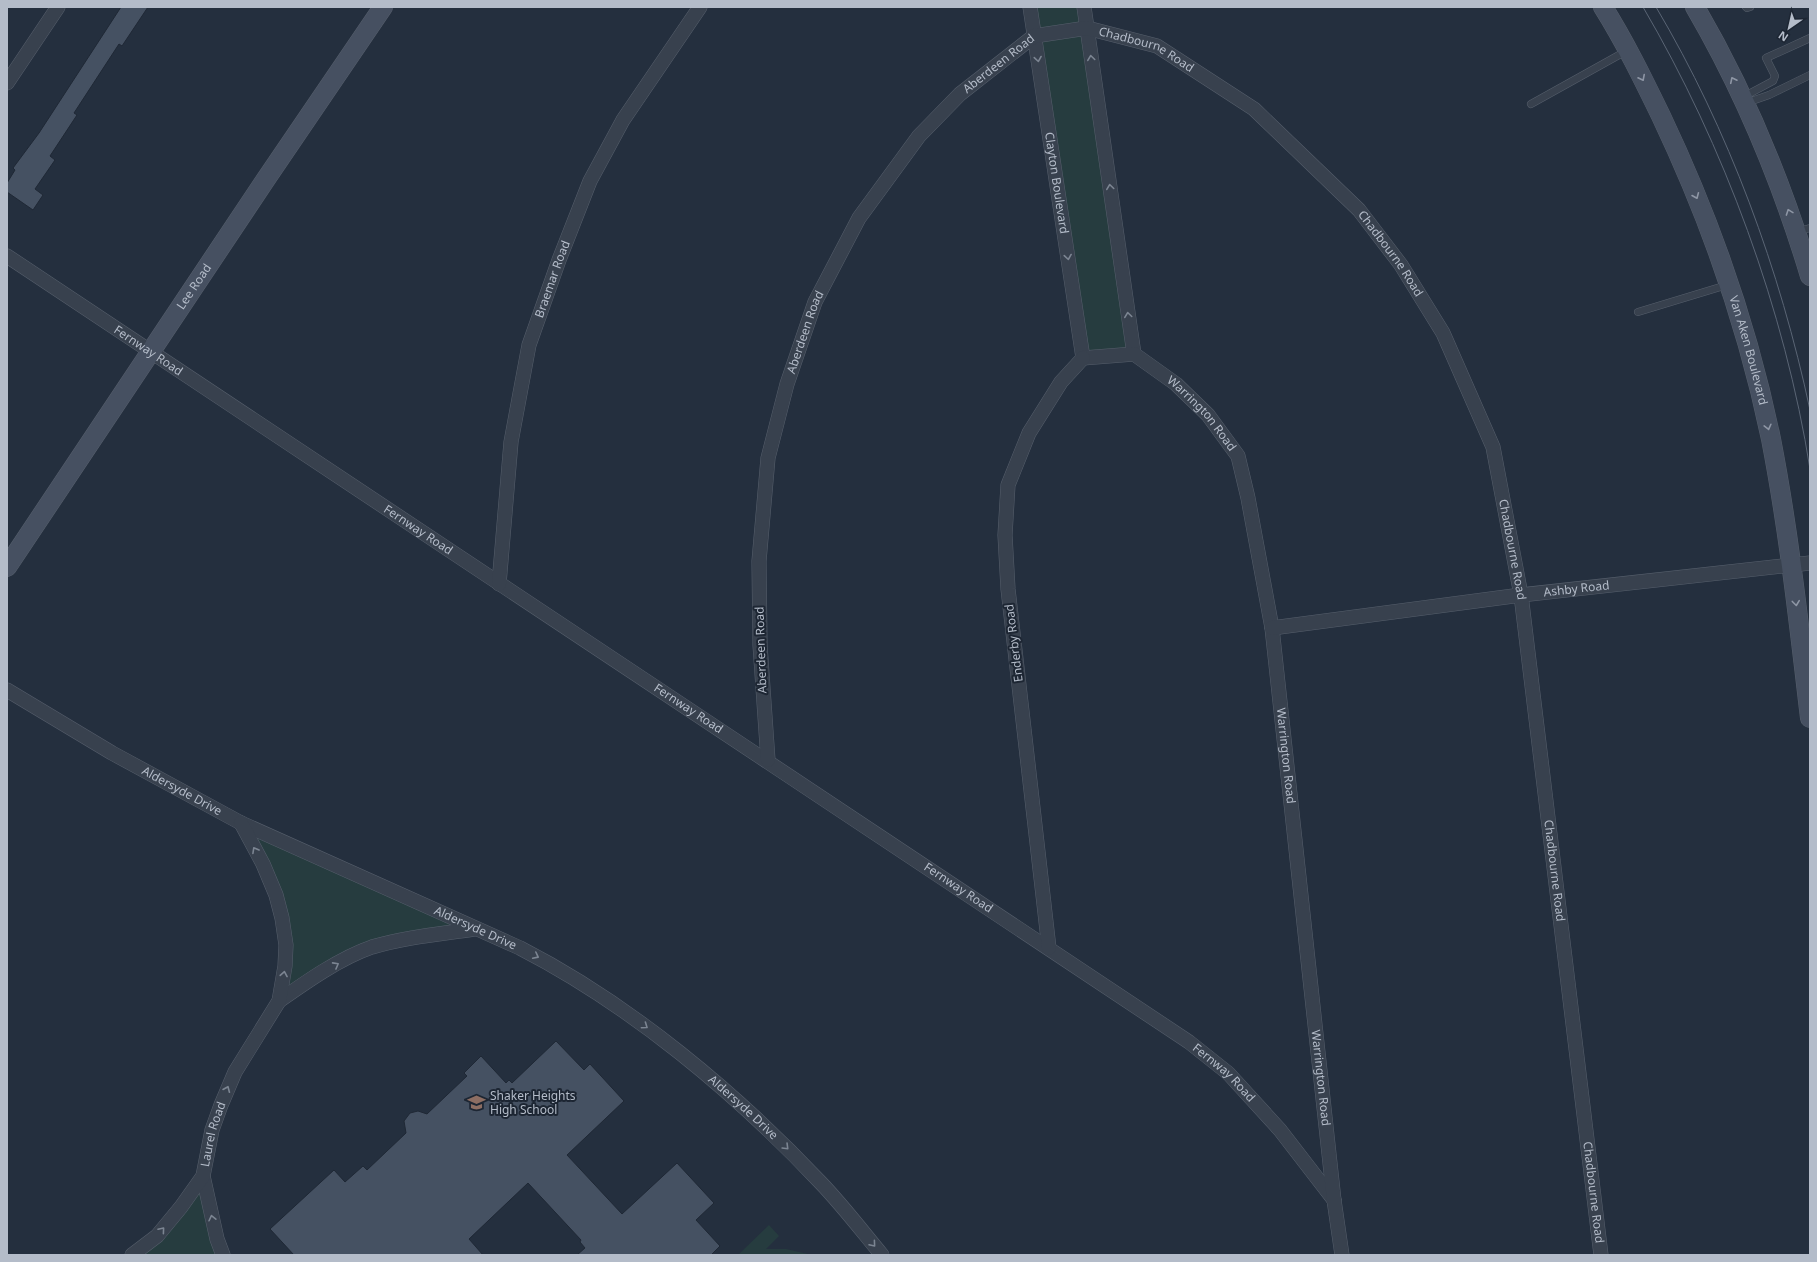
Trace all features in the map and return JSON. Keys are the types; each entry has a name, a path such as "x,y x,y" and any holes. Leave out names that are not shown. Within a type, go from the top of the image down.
{"main road":[{"name":"Lee Road","path":"7,568 266,179 383,7"},
{"name":"Van Aken Boulevard","path":"1603,7 1628,50 1686,170 1729,284 1750,353 1770,437 1791,564 1810,718"},
{"path":"1696,7 1743,101 1803,230 1810,276"}],"street":[{"path":"7,83 58,7"},
{"name":"Braemar Road","path":"499,584 511,442 528,345 590,181 623,120 700,7"},
{"name":"Clayton Boulevard","path":"1030,7 1084,358"},
{"path":"1084,7 1134,354 1084,358"},
{"name":"Aberdeen Road","path":"768,760 760,645 759,561 768,458 787,384 815,302 859,218 919,136 960,94 1034,36 1087,28"},
{"name":"Chadbourne Road","path":"1087,28 1157,46 1254,109 1364,216 1401,265 1443,333 1493,447 1521,595 1600,1255"},
{"name":"Fernway Road","path":"7,256 150,353 768,760 1189,1042 1228,1073 1280,1130 1334,1200"},
{"name":"Warrington Road","path":"1134,354 1176,384 1208,415 1238,456 1248,498 1272,628 1334,1200 1342,1255"},
{"name":"Enderby Road","path":"1049,948 1008,589 1005,535 1008,485 1029,433 1061,382 1084,358"},
{"name":"Ashby Road","path":"1272,628 1521,595 1810,563"},
{"name":"Aldersyde Drive","path":"7,690 112,753 241,823 520,948 559,968 648,1029 716,1082 769,1131 822,1184 882,1255"},
{"name":"Laurel Road","path":"132,1255 157,1236 181,1207 203,1176 212,1130 235,1072 279,1001 285,966 286,945 282,918 276,894 263,864 241,823"},
{"name":"Laurel Road","path":"279,1001 309,980 370,948 402,939 474,928"},
{"path":"203,1176 217,1239 223,1255"}],"lane":[{"path":"1746,7 1750,7"},
{"path":"1743,101 1773,81 1775,76 1766,58 1810,38"},
{"path":"1531,104 1628,50"},
{"path":"1743,101 1769,95 1810,75"},
{"path":"1638,312 1729,284"}],"green space":[{"path":"1030,7 1084,7 1134,354 1083,358"},
{"path":"241,823 474,929 370,948 279,1001 282,918"},
{"path":"203,1176 223,1255 132,1255"},
{"path":"769,1225 779,1236 766,1249 786,1249 812,1255 738,1255"}],"building":[{"path":"121,7 148,7 122,46 119,44 74,113 77,115 50,156 55,160 35,189 43,195 33,210 7,192 7,183 15,170 13,168 39,133"},
{"path":"556,1041 584,1070 590,1064 624,1101 567,1155 622,1214 677,1163 714,1203 696,1220 720,1246 711,1255 577,1255 585,1248 580,1242 581,1240 528,1183 469,1239 483,1255 294,1255 270,1229 334,1170 345,1182 363,1166 367,1170 406,1133 404,1121 410,1113 418,1111 427,1114 467,1076 464,1073 481,1056 506,1083 509,1080 512,1083"}],"tram line":[{"path":"1643,7 1700,115 1748,230 1768,290 1785,350 1799,409 1810,469"},
{"path":"1656,7 1707,102 1749,202 1784,305 1810,410"}],"place":[{"name":"Shaker Heights High School","path":"477,1103"}]}
